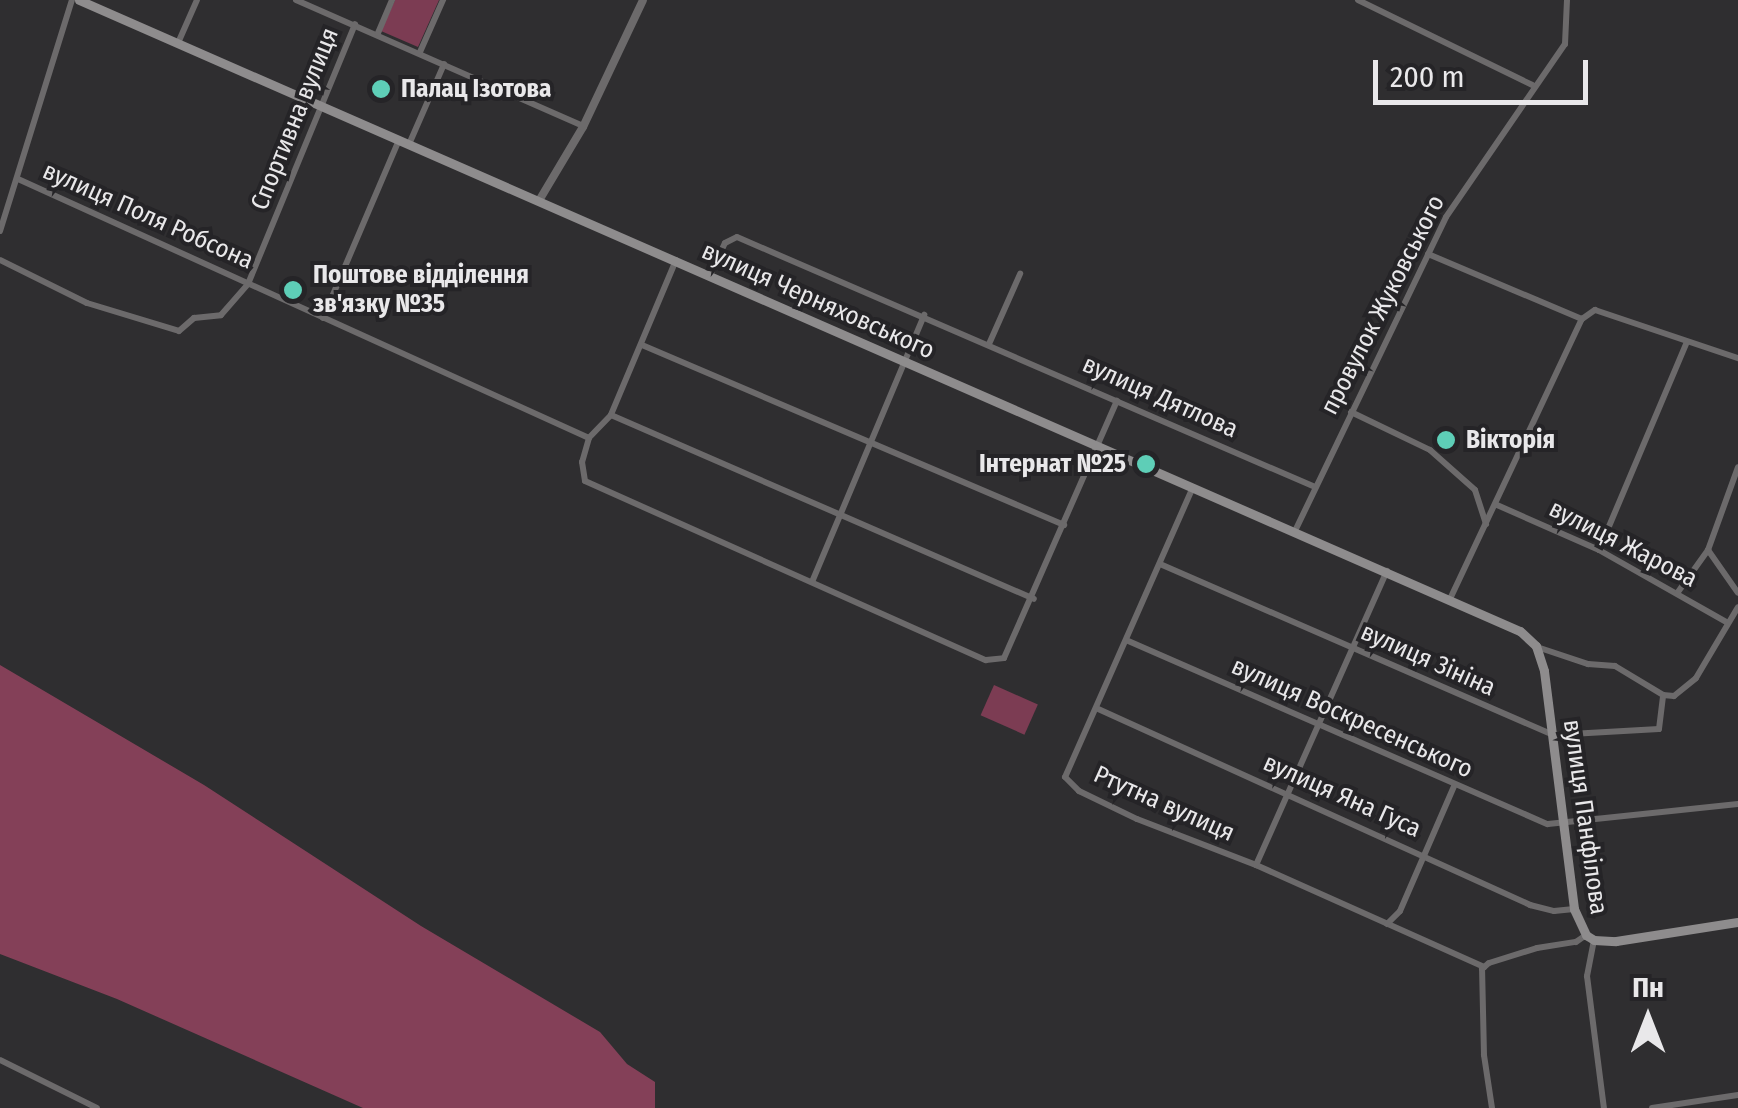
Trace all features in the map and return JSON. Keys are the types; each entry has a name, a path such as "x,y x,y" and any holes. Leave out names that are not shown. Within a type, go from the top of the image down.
{"main road":[{"name":"вулиця Черняховського","path":"76,0 1100,444 1520,631 1536,646"},
{"name":"вулиця Панфілова","path":"1536,646 1553,735 1574,909 1590,938"},
{"path":"1590,938 1738,922"}],"street":[{"path":"0,230 76,0"},
{"path":"178,42 197,0"},
{"path":"296,0 584,127"},
{"name":"Спортивна вулиця","path":"378,33 392,0"},
{"path":"420,52 442,0"},
{"path":"540,200 584,127 644,0"},
{"path":"1358,0 1532,85"},
{"name":"провулок Жуковського","path":"1296,531 1446,217 1532,85 1565,44 1567,0"},
{"name":"Спортивна вулиця","path":"248,284 355,24"},
{"path":"323,318 444,64"},
{"name":"вулиця Поля Робсона","path":"18,180 590,438"},
{"name":"вулиця Дятлова","path":"710,275 725,243 737,237 1315,487"},
{"path":"1428,254 1582,319"},
{"path":"0,260 87,302 179,331 194,318 221,314 248,284"},
{"path":"676,260 611,415 590,438 582,462 585,481 986,660 1004,658 1034,599 1117,401"},
{"path":"988,344 1020,274"},
{"path":"1450,599 1582,319 1596,310 1738,358"},
{"path":"812,582 924,315"},
{"path":"1599,550 1687,342"},
{"path":"642,345 1064,525"},
{"path":"1352,412 1430,450 1474,490 1486,527"},
{"path":"611,415 1034,599"},
{"path":"1678,592 1708,550 1738,468"},
{"name":"Ртутна вулиця","path":"1194,486 1065,777 1079,790 1137,819 1256,865 1483,968"},
{"name":"вулиця Жарова","path":"1497,505 1599,550 1728,623"},
{"path":"1708,550 1729,574 1738,593"},
{"name":"вулиця Зініна","path":"1160,564 1553,735 1659,729 1664,695"},
{"path":"1256,865 1387,571"},
{"path":"1536,646 1588,664 1621,668 1664,695 1686,691 1737,612"},
{"name":"вулиця Воскресенського","path":"1126,640 1454,786 1548,824 1564,825"},
{"name":"вулиця Яна Гуса","path":"1096,708 1530,905 1554,911 1574,909"},
{"path":"1386,925 1400,911 1454,786"},
{"path":"1564,825 1738,804"},
{"path":"1492,1108 1484,1055 1483,968 1590,938"},
{"name":"вулиця Панфілова","path":"1590,938 1587,976 1604,1108"},
{"path":"0,1060 96,1108"},
{"path":"1652,1108 1738,1095"}],"shaded area":[{"path":"395,0 439,0 418,47 381,31"},
{"path":"0,665 204,785 421,926 600,1032 627,1064 655,1082 655,1108 363,1108 117,999 0,954"},
{"path":"994,685 1038,705 1024,735 981,715"}],"place":[{"name":"Палац Ізотова","path":"381,89"},
{"name":"Поштове відділення зв'язку №35","path":"293,290"},
{"name":"Вікторія","path":"1446,440"},
{"name":"Інтернат №25","path":"1146,464"}]}
